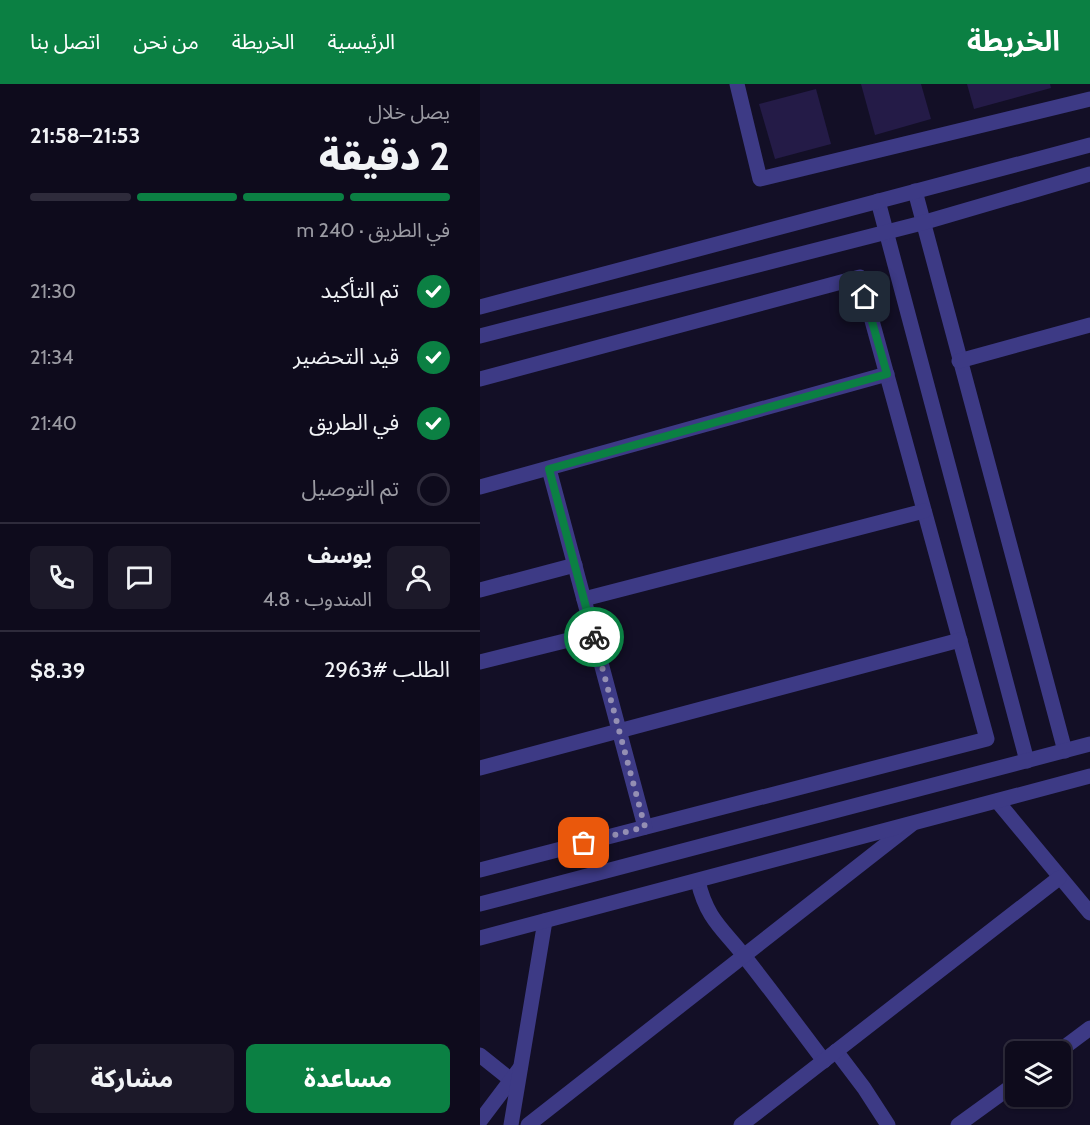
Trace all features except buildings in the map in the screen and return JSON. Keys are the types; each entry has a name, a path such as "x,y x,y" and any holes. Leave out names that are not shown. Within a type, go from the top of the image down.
{"street":[{"path":"741,85 760,179 1090,99"},
{"path":"480,307 1090,145"},
{"path":"480,336 922,223 1090,174"},
{"path":"915,191 1065,751"},
{"path":"879,201 1027,761"},
{"path":"480,379 860,277 987,739 480,870"},
{"path":"959,361 1090,326"},
{"path":"480,487 887,374"},
{"path":"549,469 645,827"},
{"path":"584,599 924,511"},
{"path":"480,590 575,565"},
{"path":"480,662 593,634"},
{"path":"480,768 960,640"},
{"path":"480,904 1090,744"},
{"path":"480,939 1090,776"},
{"path":"998,801 1090,913"},
{"path":"528,1125 912,824"},
{"path":"741,1125 1059,878"},
{"path":"698,881 703,902 711,916 830,1056 864,1088 888,1125"},
{"path":"511,1125 545,921"},
{"path":"1071,1042 1090,1028"},
{"path":"480,1055 511,1080"},
{"path":"480,1121 522,1066"},
{"path":"958,1125 1005,1091"}],"way so far":[{"path":"584,843 645,827 594,637"}],"route":[{"path":"594,637 549,469 887,374 865,297"}]}
